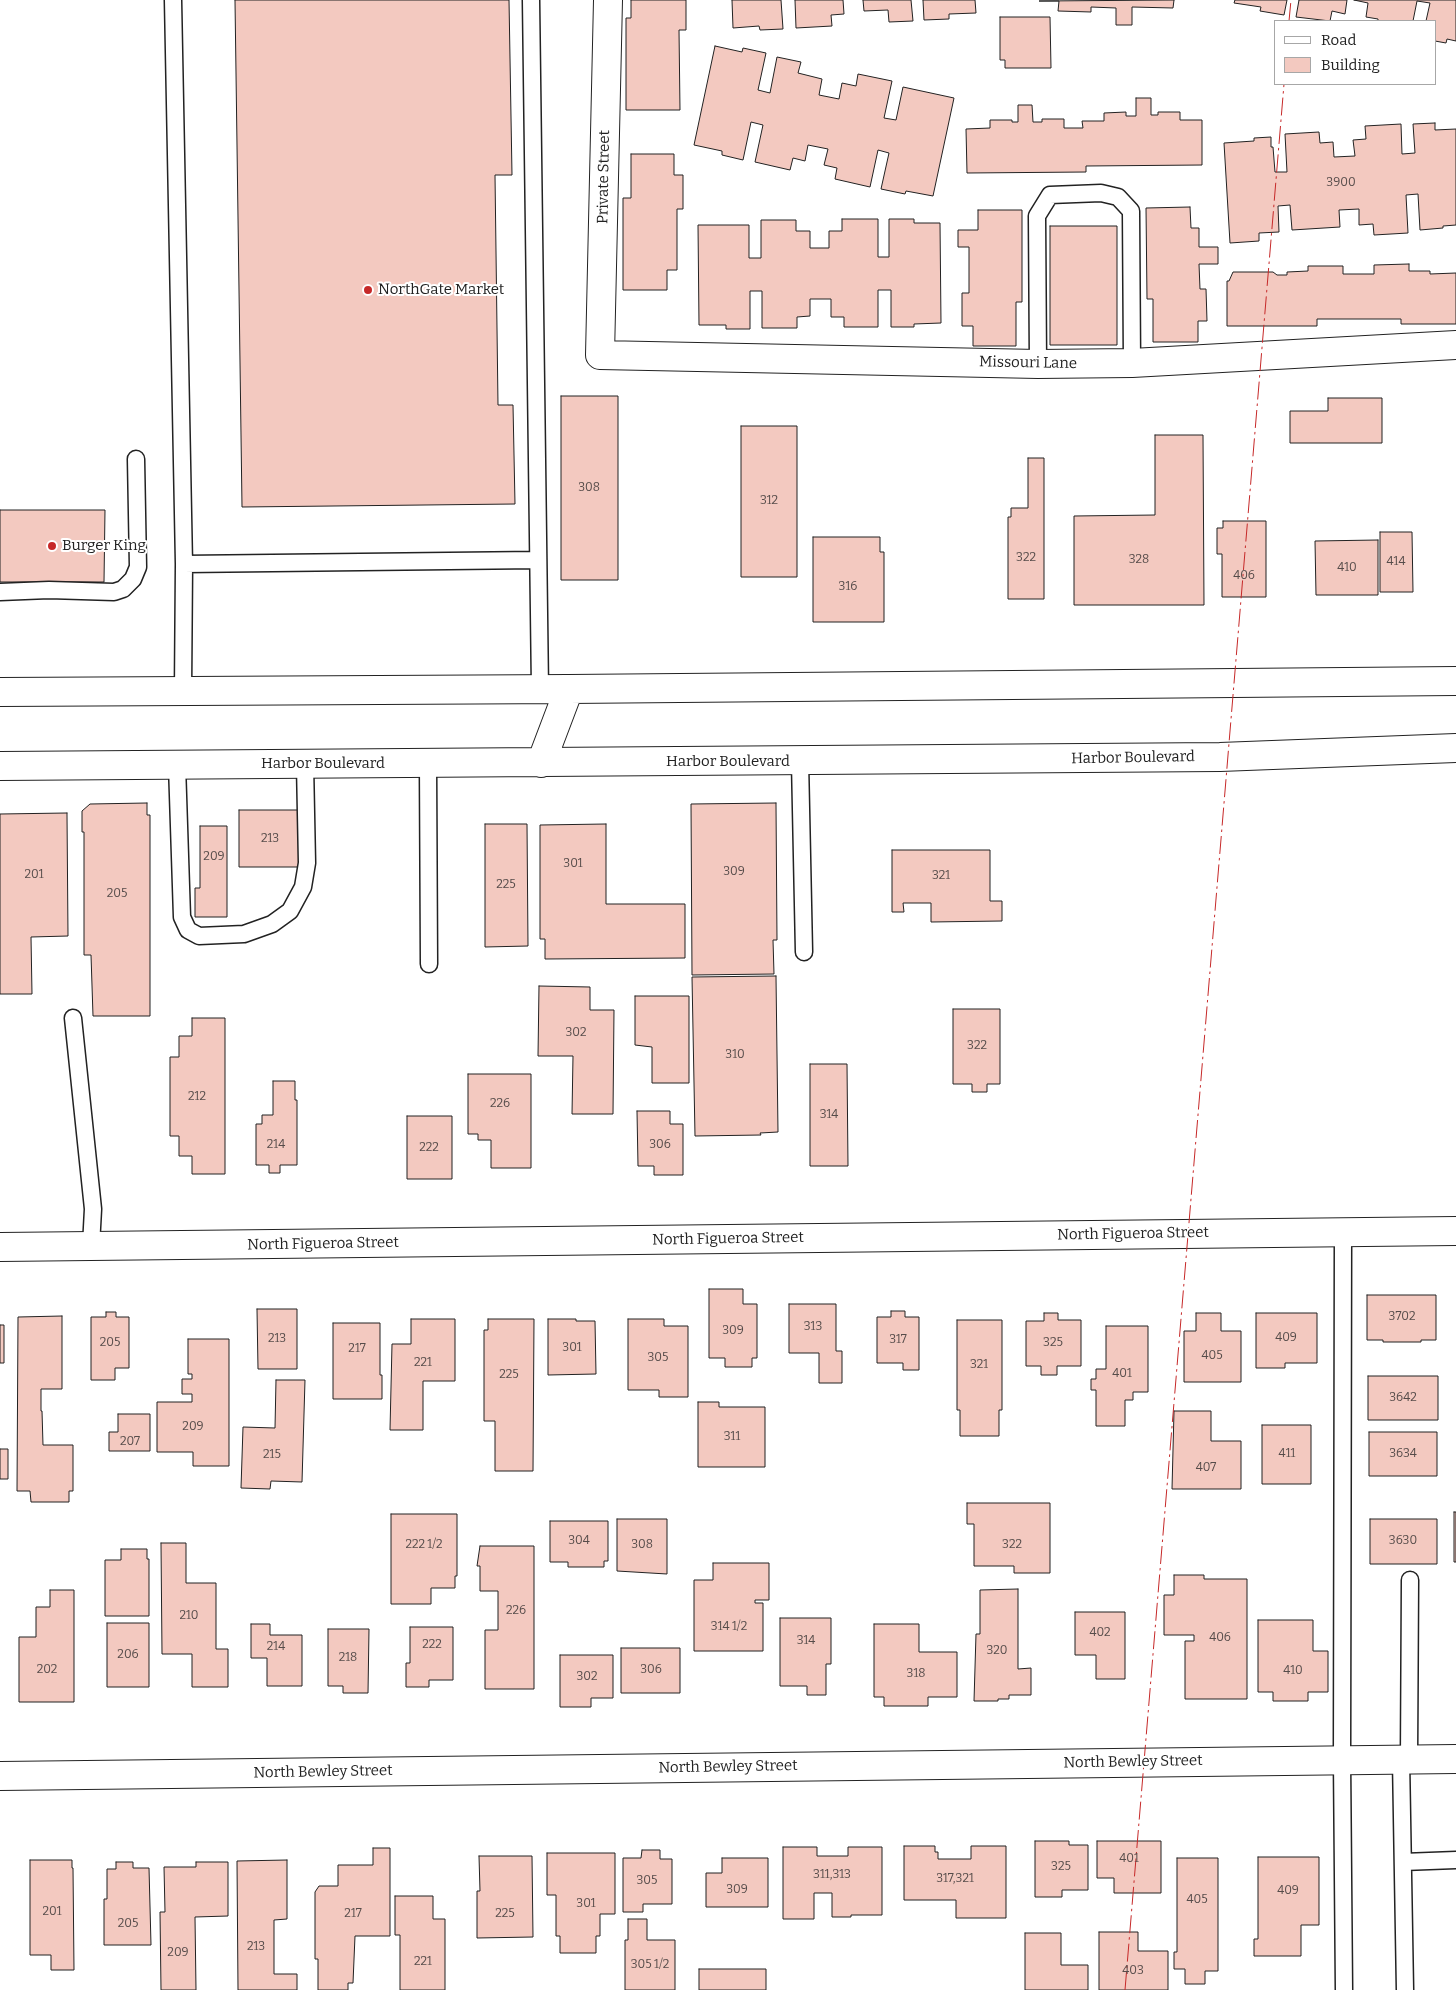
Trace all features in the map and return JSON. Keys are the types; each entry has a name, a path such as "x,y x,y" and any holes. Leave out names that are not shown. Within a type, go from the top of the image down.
{"street":[{"name":"Private Street","path":"600,355 608,0"},
{"name":"Missouri Lane","path":"600,355 1038,364 1132,363 1456,345"},
{"path":"0,692 1456,681"},
{"path":"541,763 569,689"},
{"name":"Harbor Boulevard","path":"0,766 1220,757 1456,748"},
{"name":"North Figueroa Street","path":"0,1247 1456,1231"},
{"name":"North Bewley Street","path":"0,1776 1456,1759"}],"lane":[{"path":"173,0 184,564 183,691"},
{"path":"531,0 540,689"},
{"path":"1038,364 1037,216 1050,195 1101,193 1118,197 1131,211 1132,363"},
{"path":"0,592 49,590 114,592 124,589 133,579 138,567 136,459"},
{"path":"184,564 537,560"},
{"path":"800,761 804,952"},
{"path":"176,765 182,916 188,930 199,936 244,934 272,924 290,911 303,887 307,863 305,764"},
{"path":"428,764 429,964"},
{"path":"73,1018 93,1209 91,1246"},
{"path":"1344,1232 1342,1760 1344,1990"},
{"path":"1405,1990 1403,1862 1410,1580"},
{"path":"1403,1862 1456,1860"}],"building":[{"name":"NorthGate Market","path":"235,0 509,0 512,175 495,175 498,405 513,405 515,504 242,507"},
{"path":"631,0 686,0 686,30 679,30 680,110 626,110 626,18 631,18"},
{"path":"732,0 781,0 783,29 760,30 759,26 733,28"},
{"path":"795,0 843,0 844,14 831,15 832,26 796,28"},
{"path":"863,0 911,0 913,21 889,22 888,10 864,11"},
{"path":"923,0 975,0 976,13 949,14 949,19 924,20"},
{"path":"1174,0 1173,8 1132,7 1132,25 1116,25 1116,8 1091,7 1091,12 1058,11 1059,1 1039,1"},
{"path":"1235,0 1287,0 1284,15 1260,11 1261,7 1234,3"},
{"path":"1299,0 1347,0 1345,14 1332,11 1330,20 1296,17"},
{"path":"1354,0 1456,0 1456,41 1447,39 1446,43 1436,41 1436,20 1426,20 1430,3 1417,1 1413,20 1378,20 1366,17 1368,3"},
{"path":"1000,17 1050,17 1051,68 1005,68 1005,60 1000,60"},
{"path":"715,46 742,52 743,48 766,53 758,90 770,93 777,57 801,62 798,73 822,79 819,95 839,99 842,83 856,86 858,74 892,81 884,118 896,120 903,87 954,98 933,196 906,191 905,194 881,189 889,153 878,150 870,187 835,179 837,168 824,165 828,149 808,145 805,161 793,158 790,170 755,162 763,125 751,122 743,160 722,155 722,151 694,145"},
{"path":"1136,98 1151,98 1151,115 1158,115 1158,112 1180,112 1180,120 1202,120 1202,165 1086,166 1086,172 967,173 966,129 990,128 990,120 1012,120 1012,122 1018,122 1018,105 1032,105 1033,122 1042,122 1042,119 1064,119 1064,128 1083,128 1082,121 1104,121 1104,113 1126,112 1126,116 1136,116"},
{"path":"1435,123 1435,130 1456,129 1456,225 1420,230 1418,194 1406,195 1408,233 1374,235 1373,224 1359,225 1359,209 1339,210 1340,227 1292,230 1290,205 1278,206 1279,232 1259,233 1259,241 1230,243 1224,143 1254,141 1254,138 1271,137 1275,172 1287,172 1285,134 1319,132 1320,143 1333,142 1334,157 1355,156 1353,140 1366,139 1365,126 1401,124 1402,154 1415,153 1413,124"},
{"path":"631,154 674,154 674,175 683,175 683,209 677,209 677,270 667,270 667,290 623,290 623,198 631,198"},
{"path":"1190,207 1191,228 1199,228 1199,247 1218,247 1218,264 1199,264 1200,289 1206,289 1207,321 1198,321 1198,342 1153,342 1153,299 1147,299 1146,208"},
{"path":"978,210 1022,210 1022,302 1016,302 1016,346 973,346 973,326 962,326 962,293 969,293 969,247 958,247 958,230 978,230"},
{"path":"842,219 878,219 878,257 889,257 889,219 914,219 914,223 940,223 941,323 914,324 914,327 891,327 891,290 878,290 878,327 844,327 844,317 831,317 831,299 810,299 810,316 797,317 797,328 762,328 762,291 750,291 750,329 726,329 726,325 699,325 698,225 749,225 749,258 761,258 761,220 796,220 796,231 810,231 810,248 829,248 829,231 842,231"},
{"path":"1050,226 1117,226 1117,345 1050,345"},
{"path":"1409,264 1409,271 1430,271 1430,274 1456,273 1456,324 1401,324 1401,319 1317,319 1317,326 1227,326 1227,281 1229,281 1233,272 1273,272 1277,275 1287,275 1287,272 1308,271 1308,266 1343,266 1343,274 1374,274 1374,265"},
{"path":"561,396 618,396 618,580 561,580"},
{"path":"1328,398 1382,398 1382,443 1290,443 1290,411 1328,411"},
{"path":"741,426 797,426 797,577 741,577"},
{"path":"1155,435 1203,435 1204,605 1074,605 1074,516 1155,515"},
{"path":"1028,458 1044,458 1044,599 1008,599 1008,517 1011,517 1011,508 1028,508"},
{"name":"Burger King","path":"0,510 105,510 104,582 0,582"},
{"path":"1223,521 1266,521 1266,597 1222,597 1222,554 1217,554 1217,528 1223,528"},
{"path":"1380,532 1412,532 1413,592 1380,592"},
{"path":"813,537 880,537 880,552 884,552 884,622 813,622"},
{"path":"1378,540 1378,595 1316,595 1315,541"},
{"path":"147,803 147,815 150,815 150,1016 93,1016 91,955 84,955 84,832 82,832 82,811 90,804"},
{"path":"776,803 777,940 773,940 774,974 692,975 691,804"},
{"path":"239,810 301,810 301,867 239,867"},
{"path":"67,813 68,936 31,937 32,994 0,994 0,814"},
{"path":"485,824 527,824 528,946 485,947"},
{"path":"606,824 606,904 685,904 685,958 545,959 545,939 540,939 540,825"},
{"path":"200,826 227,826 227,917 195,917 195,888 200,888"},
{"path":"892,850 990,850 990,901 1002,901 1002,921 931,922 931,903 903,903 904,912 892,912"},
{"path":"776,976 778,1132 760,1133 761,1135 695,1136 692,977"},
{"path":"539,986 590,987 590,1010 614,1010 613,1114 572,1114 573,1056 538,1056"},
{"path":"635,996 689,996 689,1083 652,1083 652,1047 635,1045"},
{"path":"953,1009 1000,1009 1000,1084 987,1084 987,1092 972,1092 972,1084 953,1084"},
{"path":"192,1018 225,1018 225,1174 192,1174 192,1156 179,1156 179,1136 170,1136 170,1057 179,1057 179,1036 192,1036"},
{"path":"810,1064 847,1064 848,1166 810,1166"},
{"path":"468,1074 531,1074 531,1168 491,1168 491,1140 478,1140 478,1134 468,1134"},
{"path":"273,1081 295,1081 295,1100 297,1100 297,1165 280,1165 280,1173 269,1173 269,1165 256,1165 256,1124 262,1124 262,1115 273,1115"},
{"path":"637,1111 670,1111 670,1124 683,1124 683,1175 654,1175 654,1166 638,1166"},
{"path":"407,1116 452,1116 452,1179 407,1179"},
{"path":"709,1289 743,1289 743,1304 757,1304 757,1358 752,1358 752,1367 725,1367 725,1358 709,1358"},
{"path":"1367,1295 1436,1295 1436,1340 1383,1342 1383,1340 1367,1340"},
{"path":"789,1304 836,1304 836,1351 842,1351 842,1383 819,1383 819,1353 789,1353"},
{"path":"257,1309 297,1309 297,1369 258,1369"},
{"path":"891,1311 905,1311 905,1317 919,1317 919,1370 903,1370 903,1363 877,1363 877,1317 891,1317"},
{"path":"106,1312 116,1312 116,1317 129,1317 129,1368 115,1368 115,1380 91,1380 91,1317 106,1317"},
{"path":"1044,1313 1058,1313 1058,1320 1081,1320 1081,1366 1057,1366 1057,1375 1041,1375 1041,1366 1026,1366 1026,1321 1044,1321"},
{"path":"1196,1313 1221,1313 1221,1331 1241,1331 1241,1382 1184,1382 1184,1331 1196,1331"},
{"path":"1256,1313 1317,1313 1317,1363 1285,1363 1285,1368 1256,1368"},
{"path":"62,1316 62,1389 41,1389 43,1445 73,1445 73,1491 69,1491 69,1502 31,1502 30,1491 17,1491 18,1317"},
{"path":"411,1319 455,1319 455,1381 423,1381 423,1430 390,1430 392,1344 411,1344"},
{"path":"488,1319 534,1319 533,1471 495,1471 495,1421 484,1421 484,1330 488,1330"},
{"path":"548,1319 595,1321 596,1374 548,1375"},
{"path":"628,1319 664,1319 664,1326 688,1326 688,1397 659,1397 659,1390 628,1390"},
{"path":"957,1320 1002,1320 1002,1410 999,1410 999,1436 960,1436 960,1410 957,1410"},
{"path":"333,1323 380,1323 382,1399 333,1399"},
{"path":"0,1325 4,1325 4,1363 0,1363"},
{"path":"1106,1326 1148,1326 1148,1392 1133,1392 1133,1400 1125,1400 1125,1426 1096,1426 1096,1390 1091,1390 1091,1379 1096,1379 1096,1369 1106,1369"},
{"path":"188,1339 229,1339 229,1466 193,1466 193,1452 157,1452 157,1402 192,1402 192,1394 182,1394 182,1379 192,1379 192,1374 188,1374"},
{"path":"1368,1376 1438,1376 1438,1420 1368,1420"},
{"path":"276,1380 305,1380 302,1482 271,1481 270,1489 241,1488 243,1427 275,1428"},
{"path":"698,1402 719,1402 719,1407 765,1407 765,1467 698,1467"},
{"path":"1174,1411 1211,1411 1211,1441 1241,1441 1241,1489 1172,1489"},
{"path":"118,1414 150,1414 150,1451 109,1451 109,1432 118,1432"},
{"path":"1262,1425 1311,1425 1311,1484 1262,1484"},
{"path":"1369,1432 1437,1432 1437,1476 1369,1476"},
{"path":"0,1449 8,1449 8,1479 0,1479"},
{"path":"967,1503 1050,1503 1050,1573 1014,1573 1014,1566 974,1566 974,1524 967,1524"},
{"path":"1454,1512 1456,1512 1456,1562 1454,1562"},
{"path":"391,1514 457,1514 457,1576 455,1576 455,1588 431,1588 431,1604 391,1604"},
{"path":"617,1519 667,1519 667,1574 617,1571"},
{"path":"1370,1519 1437,1519 1437,1564 1370,1564"},
{"path":"550,1521 608,1521 608,1561 604,1561 604,1567 568,1567 568,1562 550,1562"},
{"path":"161,1543 186,1543 186,1583 216,1583 216,1649 228,1649 228,1687 192,1687 192,1654 162,1654"},
{"path":"480,1546 534,1546 534,1689 485,1689 485,1630 498,1630 498,1591 480,1591 480,1566 477,1566"},
{"path":"121,1549 147,1549 147,1559 149,1559 149,1616 105,1616 105,1560 121,1560"},
{"path":"713,1563 769,1563 769,1600 755,1600 755,1603 763,1603 763,1651 694,1651 694,1580 713,1580"},
{"path":"1174,1575 1204,1575 1204,1579 1247,1579 1247,1699 1185,1699 1185,1641 1194,1641 1194,1635 1164,1635 1164,1595 1174,1595"},
{"path":"1018,1589 1018,1669 1031,1668 1031,1695 1009,1695 1009,1699 998,1699 998,1701 974,1701 976,1634 980,1634 980,1590"},
{"path":"50,1590 74,1590 74,1702 19,1702 19,1637 36,1637 36,1607 50,1607"},
{"path":"1075,1612 1125,1612 1125,1679 1096,1679 1096,1655 1075,1655"},
{"path":"780,1618 831,1618 831,1664 826,1664 826,1695 807,1695 807,1686 780,1686"},
{"path":"1258,1620 1313,1620 1313,1651 1328,1651 1328,1692 1308,1692 1308,1701 1273,1701 1273,1692 1258,1692"},
{"path":"107,1623 149,1623 149,1687 107,1687"},
{"path":"251,1624 270,1624 270,1635 302,1635 302,1686 267,1686 267,1658 251,1658"},
{"path":"874,1624 919,1624 919,1652 957,1652 957,1697 928,1697 928,1706 884,1706 884,1697 874,1697"},
{"path":"410,1627 453,1627 453,1680 429,1680 429,1687 406,1687 406,1663 410,1663"},
{"path":"328,1629 369,1629 368,1693 343,1693 343,1686 328,1686"},
{"path":"621,1648 680,1648 680,1693 621,1693"},
{"path":"560,1655 613,1655 613,1698 591,1698 591,1707 560,1707"},
{"path":"1035,1841 1069,1841 1069,1845 1088,1845 1088,1890 1062,1890 1062,1897 1035,1897"},
{"path":"1097,1841 1161,1841 1161,1893 1114,1893 1114,1878 1097,1878"},
{"path":"904,1846 935,1846 935,1852 938,1852 938,1859 971,1859 971,1846 1006,1846 1006,1918 956,1918 956,1900 904,1900"},
{"path":"783,1847 817,1847 817,1856 848,1856 848,1847 882,1847 882,1915 832,1917 832,1893 814,1893 814,1919 783,1919"},
{"path":"373,1848 390,1848 390,1936 355,1936 353,1983 348,1983 348,1990 318,1990 318,1959 315,1959 315,1892 319,1886 338,1886 338,1865 373,1865"},
{"path":"642,1850 660,1850 660,1859 672,1859 672,1904 643,1904 643,1912 623,1912 623,1858 641,1858"},
{"path":"547,1853 615,1853 615,1914 600,1914 600,1936 596,1936 596,1953 560,1953 560,1936 556,1936 556,1895 547,1895"},
{"path":"479,1856 532,1856 533,1937 477,1938 477,1891 480,1891"},
{"path":"1258,1857 1319,1857 1319,1925 1301,1925 1301,1956 1254,1956 1254,1939 1258,1939"},
{"path":"722,1858 768,1858 768,1907 706,1907 706,1873 722,1873"},
{"path":"1177,1858 1218,1858 1218,1971 1205,1971 1205,1984 1185,1984 1185,1969 1174,1969 1174,1952 1177,1952"},
{"path":"30,1860 72,1860 74,1970 51,1970 51,1955 30,1955"},
{"path":"287,1860 287,1919 274,1920 274,1974 297,1974 297,1990 238,1990 237,1861"},
{"path":"116,1862 133,1862 133,1868 149,1868 151,1945 104,1945 104,1899 107,1899 107,1869 116,1869"},
{"path":"196,1862 228,1862 228,1916 195,1917 196,1990 161,1990 160,1912 165,1912 164,1867 196,1867"},
{"path":"395,1896 433,1896 433,1919 445,1919 445,1990 400,1990 400,1935 395,1935"},
{"path":"628,1919 647,1919 647,1940 675,1940 675,1990 625,1990 625,1940 628,1940"},
{"path":"1099,1932 1138,1932 1138,1951 1168,1951 1168,1990 1099,1990"},
{"path":"1025,1933 1061,1933 1061,1965 1088,1965 1088,1990 1025,1990"},
{"path":"699,1969 766,1969 766,1990 699,1990"}],"power":[{"path":"1289,20 1291,0"},
{"path":"1125,1990 1284,85"}],"place":[{"name":"NorthGate Market","path":"368,290"},
{"name":"Burger King","path":"52,546"}]}
